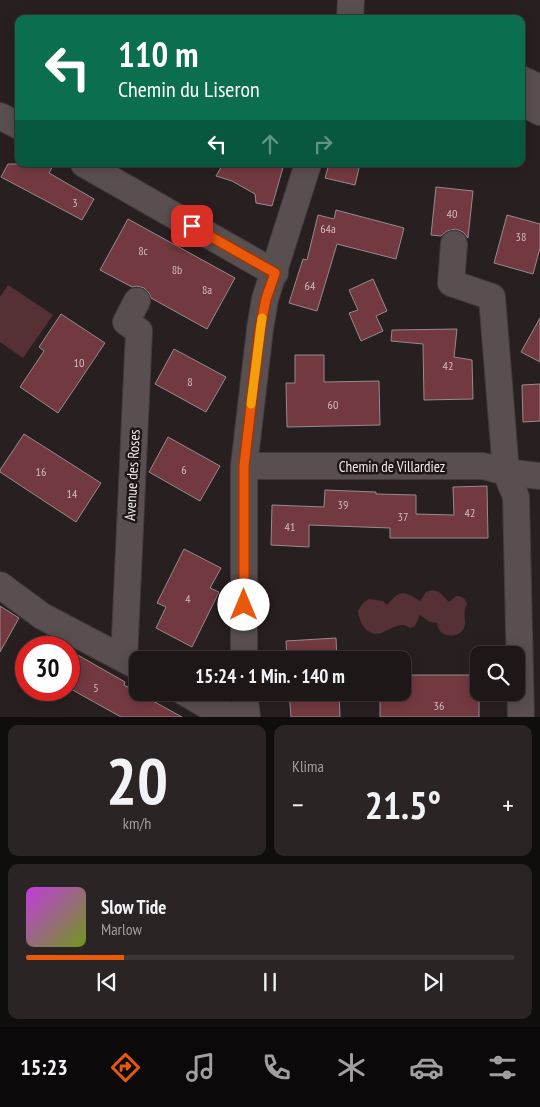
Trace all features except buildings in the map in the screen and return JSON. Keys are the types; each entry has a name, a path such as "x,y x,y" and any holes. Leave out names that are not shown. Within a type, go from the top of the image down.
{"street":[{"path":"525,81 540,88"},
{"path":"525,104 540,112"},
{"path":"0,116 15,124"},
{"path":"89,167 275,273"},
{"path":"244,651 244,466 260,329 266,299 307,167"},
{"path":"454,244 451,283 492,297 506,472 516,497 520,717"},
{"name":"Avenue des Roses","path":"131,651 139,331 126,322 136,301"},
{"name":"Chemin de Villardiez","path":"244,466 483,466 506,472 540,476"},
{"name":"Avenue des Roses","path":"0,585 42,616 129,662"},
{"path":"199,701 232,717"},
{"path":"245,701 246,717"}],"shaded area":[{"path":"8,285 53,315 23,358 0,342 0,297"},
{"path":"432,590 439,592 449,602 456,596 462,597 465,600 467,604 465,608 465,625 460,633 448,635 442,633 437,623 430,622 420,615 415,626 410,628 404,625 398,626 379,634 369,632 360,621 358,611 363,603 369,599 383,601 387,605 395,596 406,593 420,601 426,592"}],"slow traffic":[{"path":"251,404 262,318"}],"route":[{"path":"192,226 275,273 266,299 260,329 244,466 244,605"}]}
